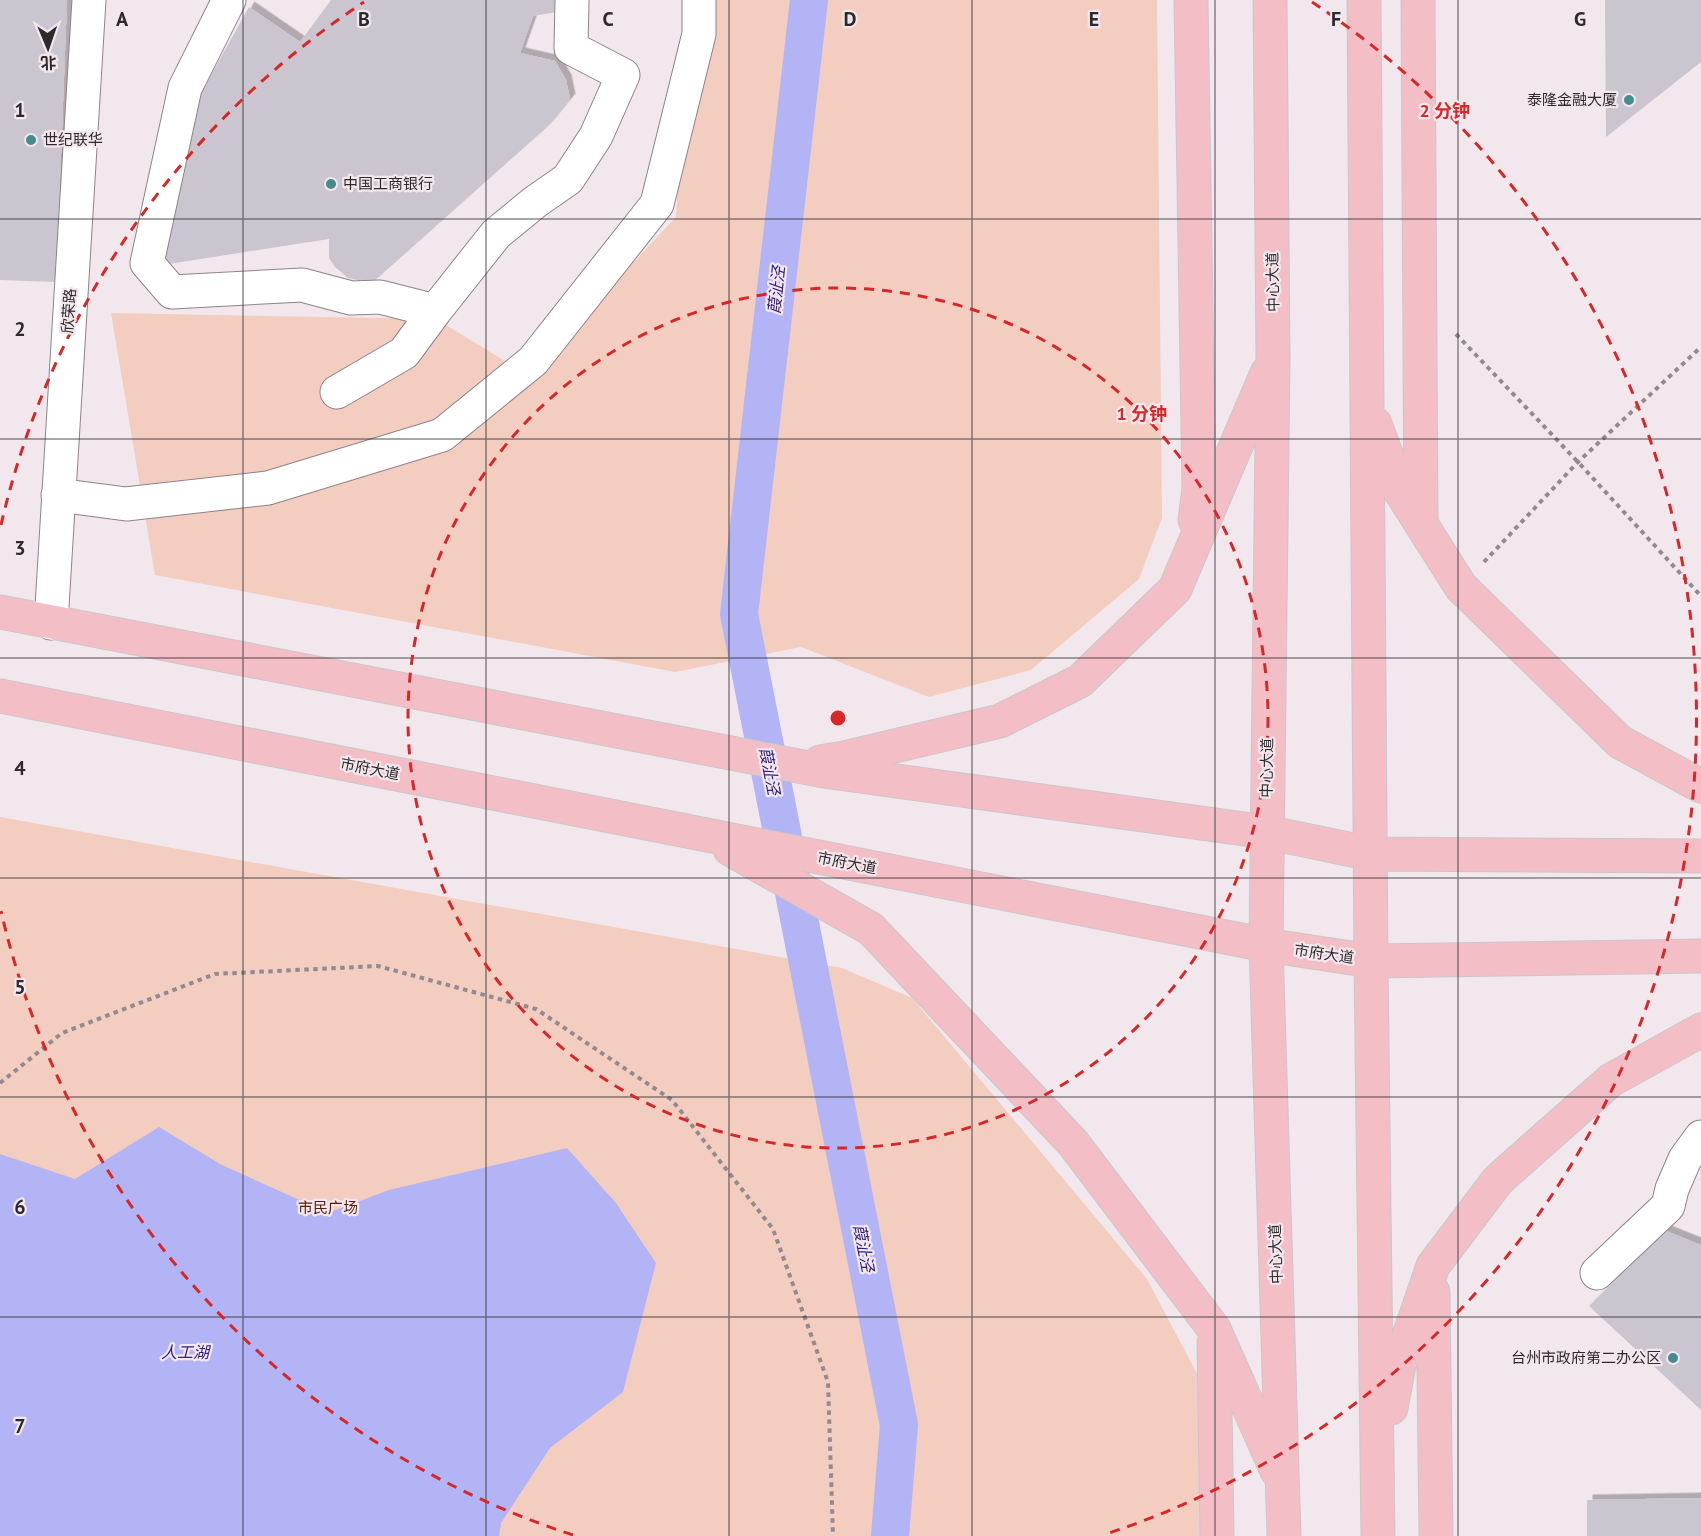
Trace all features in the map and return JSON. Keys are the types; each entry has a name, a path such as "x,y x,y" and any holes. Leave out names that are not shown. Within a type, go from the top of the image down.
{"main road":[{"path":"1191,0 1199,489 1191,551"},
{"name":"中心大道","path":"1270,0 1274,358 1266,945 1284,1536"},
{"path":"1364,0 1378,1536"},
{"path":"1418,0 1420,523"},
{"path":"797,765 844,758 1000,721 1080,681 1175,590 1274,358"},
{"path":"1367,402 1399,489 1461,587 1620,742 1701,786"},
{"path":"0,612 824,771 1266,832 1372,854 1701,856"},
{"name":"市府大道","path":"0,696 1266,945 1371,961 1701,956"},
{"path":"705,834 871,929 1073,1143 1214,1329 1284,1486"},
{"path":"1378,1474 1399,1365 1433,1266 1498,1180 1611,1080 1701,1030"},
{"path":"1433,1266 1436,1536"},
{"path":"1214,1329 1217,1536"}],"street":[{"name":"欣荣路","path":"51,623 89,0"},
{"path":"229,0 185,88 147,263 172,292 302,285 351,298 380,297 435,311"},
{"path":"337,392 404,353 496,234 568,179 596,136 623,75 571,48 572,0"},
{"path":"58,495 126,504 268,488 442,435 532,361 657,204 699,34 699,0"},
{"path":"1597,1273 1668,1206 1672,1189 1685,1159 1701,1137"}],"path":[{"path":"1419,295 1578,462 1701,596"},
{"path":"1461,587 1578,462 1701,347"},
{"path":"0,1083 62,1033 215,974 378,966 536,1010 672,1100 773,1229 828,1382 832,1536"}],"green space":[{"path":"690,0 1157,0 1162,518 1139,579 1031,670 929,697 801,647 675,672 155,575 111,313 436,319 528,375 676,217"},
{"name":"市民广场","path":"0,817 842,968 912,998 1147,1279 1202,1383 1203,1536 0,1536"}],"water":[{"name":"人工湖","path":"159,1127 220,1164 328,1213 389,1190 567,1148 616,1203 656,1263 623,1392 550,1448 501,1523 499,1536 0,1536 0,1154 75,1179"}],"building":[{"name":"世纪联华","path":"0,0 67,0 56,282 0,280"},
{"name":"中国工商银行","path":"331,0 563,0 563,11 533,16 520,53 555,61 566,80 570,99 546,128 372,283 348,278 335,267 329,258 329,239 162,265 191,111 249,7 300,42"},
{"name":"泰隆金融大厦","path":"1605,0 1701,0 1701,62 1606,137"},
{"name":"台州市政府第二办公区","path":"1666,1231 1701,1245 1701,1410 1589,1306"},
{"path":"1701,1498 1701,1536 1587,1536 1587,1500"}],"waterway":[{"name":"葭沚泾","path":"809,0 739,614 899,1425 890,1536"}],"place":[{"name":"泰隆金融大厦","path":"1629,100"},
{"name":"世纪联华","path":"31,140"},
{"name":"中国工商银行","path":"331,184"},
{"name":"台州市政府第二办公区","path":"1673,1358"}]}
